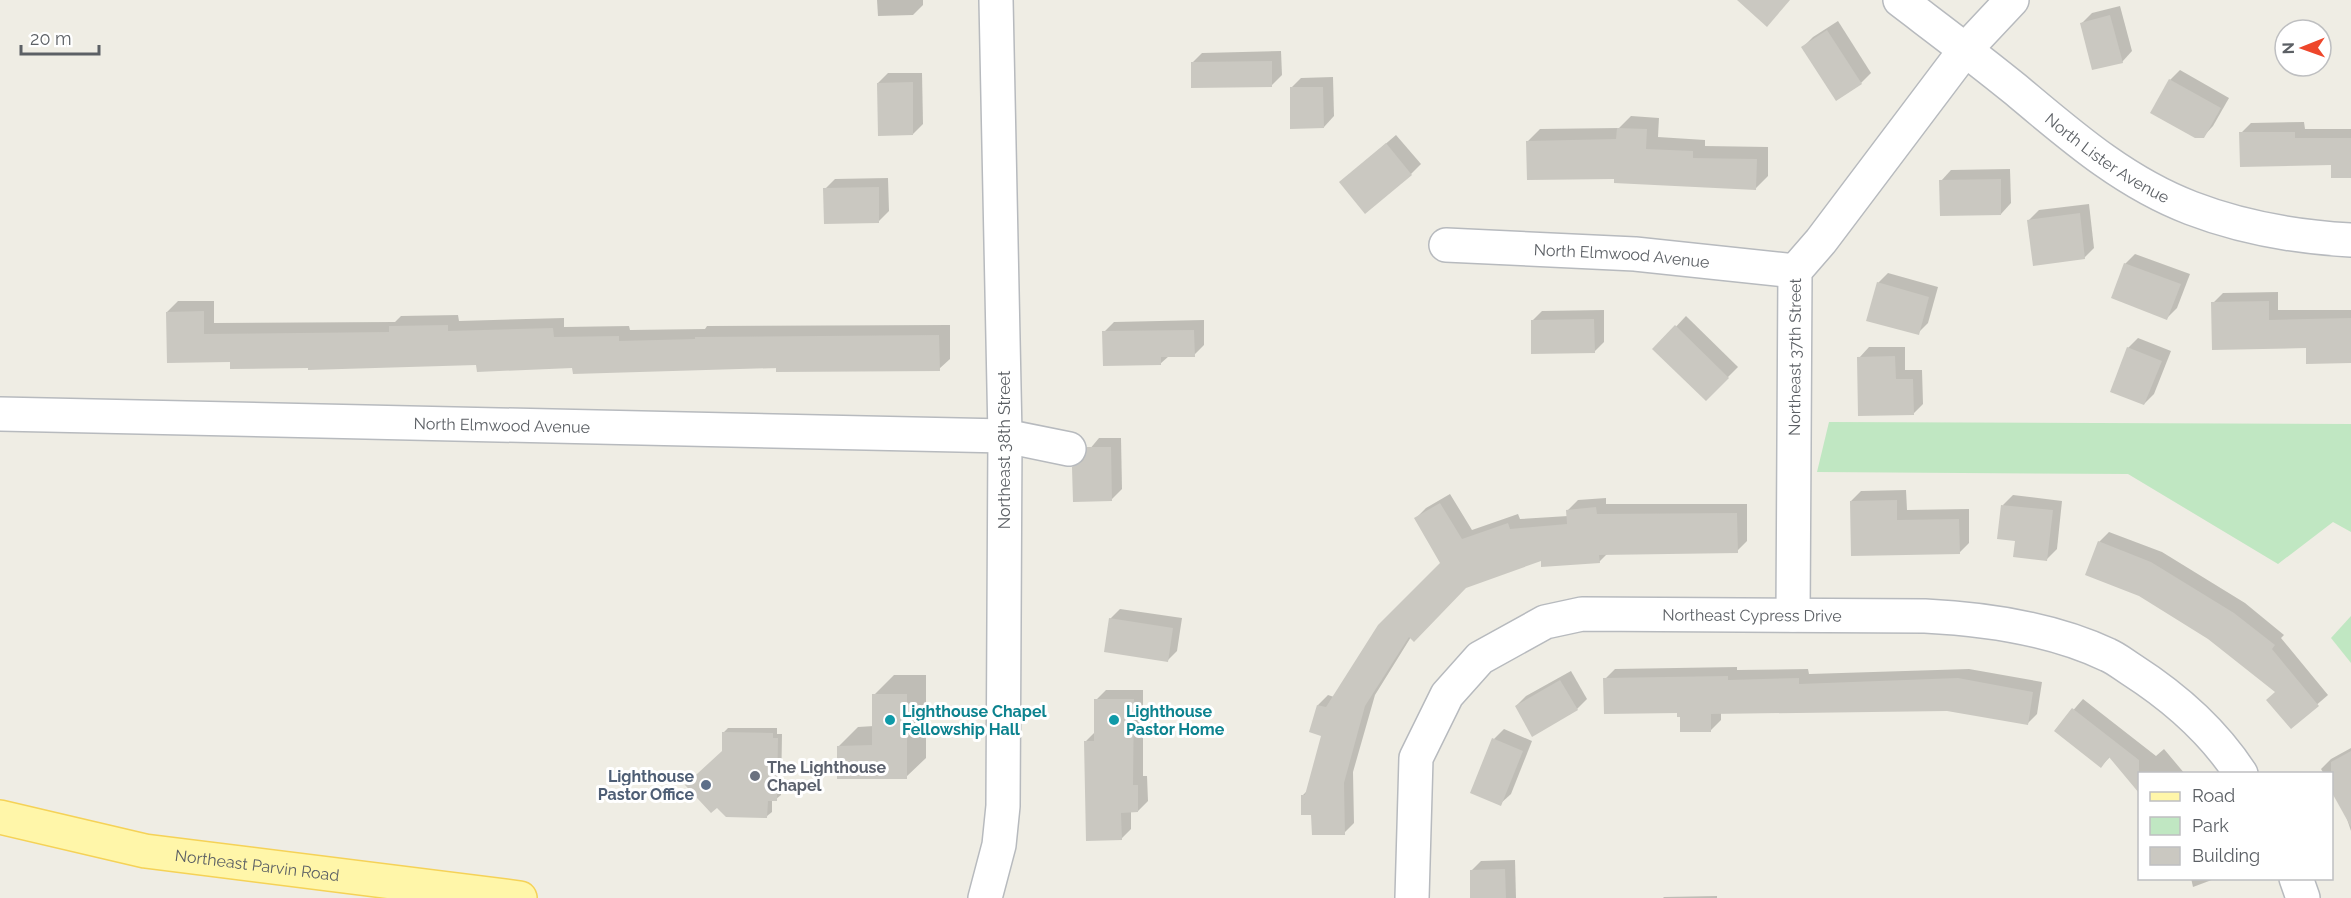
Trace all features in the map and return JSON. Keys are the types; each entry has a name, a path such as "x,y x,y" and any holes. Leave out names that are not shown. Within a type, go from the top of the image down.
{"main road":[{"name":"Northeast Parvin Road","path":"0,816 145,851 520,898"}],"street":[{"name":"Northeast 38th Street","path":"985,898 999,845 1003,806 1005,436 996,0"},
{"name":"North Lister Avenue","path":"1900,0 2107,164 2148,188 2190,208 2235,223 2280,233 2351,240"},
{"name":"Northeast 37th Street","path":"1793,615 1795,271 1821,241 1965,50 2012,0"},
{"name":"North Elmwood Avenue","path":"1446,245 1635,254 1795,271"},
{"name":"North Elmwood Avenue","path":"0,414 1005,436 1069,449"},
{"name":"Northeast Cypress Drive","path":"1412,898 1416,758 1447,695 1480,658 1545,622 1582,614 1966,618 2043,633 2109,655 2161,689 2210,733 2239,772"},
{"path":"2296,880 2303,898"}],"green space":[{"path":"1829,422 2351,424 2351,532 2333,522 2278,564 2128,474 1817,472"},
{"path":"2351,616 2351,663 2331,638"}],"building":[{"path":"1737,0 1790,0 1767,27"},
{"path":"2110,15 2123,63 2092,70 2080,23"},
{"path":"1827,30 1862,84 1836,101 1801,47"},
{"path":"1272,61 1272,87 1191,88 1191,62"},
{"path":"2169,79 2221,108 2204,138 2195,138 2150,113"},
{"path":"913,82 913,135 878,136 877,83"},
{"path":"1290,87 1323,87 1324,128 1290,129"},
{"path":"1617,128 1647,129 1646,149 1693,151 1693,158 1757,159 1756,190 1614,183 1614,179 1527,180 1526,141 1616,139"},
{"path":"2239,132 2295,132 2295,138 2351,138 2351,178 2331,178 2331,165 2240,167"},
{"path":"1386,143 1412,175 1365,214 1339,182"},
{"path":"2001,179 2001,215 1940,216 1939,180"},
{"path":"879,187 879,223 824,224 823,188"},
{"path":"2080,213 2085,259 2033,266 2027,220"},
{"path":"2124,263 2181,284 2167,320 2111,298"},
{"path":"1877,282 1929,297 1919,335 1866,321"},
{"path":"2269,301 2269,320 2351,318 2351,363 2306,364 2306,348 2212,350 2211,302"},
{"path":"204,311 204,334 389,332 389,326 448,325 448,331 553,328 554,337 619,336 619,341 695,339 695,337 939,335 940,371 776,372 776,368 573,374 572,368 477,372 476,365 308,370 308,368 230,369 230,362 167,363 166,312"},
{"path":"1594,319 1595,353 1531,354 1531,320"},
{"path":"1675,325 1729,378 1706,401 1652,349"},
{"path":"1194,330 1195,357 1161,357 1161,365 1103,366 1102,331"},
{"path":"2127,347 2162,361 2144,405 2110,392"},
{"path":"1895,356 1896,379 1913,379 1914,415 1858,416 1857,357"},
{"path":"1087,447 1111,447 1112,501 1073,502 1072,467 1083,461"},
{"path":"1897,500 1897,520 1959,519 1960,554 1851,556 1850,501"},
{"path":"1440,503 1462,539 1508,523 1510,529 1567,524 1566,510 1596,507 1597,514 1737,513 1738,553 1599,555 1600,563 1541,567 1541,561 1466,588 1414,642 1409,637 1365,706 1344,783 1345,835 1312,835 1311,815 1301,815 1301,795 1305,795 1321,736 1309,732 1317,705 1326,707 1378,625 1440,563 1414,518"},
{"path":"2001,505 2053,510 2047,561 2013,557 2015,541 1997,539"},
{"path":"2098,541 2151,562 2234,613 2275,645 2272,649 2319,706 2291,729 2266,700 2275,692 2208,639 2139,596 2085,575"},
{"path":"1109,618 1173,628 1168,662 1104,652"},
{"path":"1728,676 1728,680 1799,678 1799,684 1958,678 2033,692 2028,725 1947,711 1711,714 1711,732 1680,732 1680,717 1677,717 1677,713 1604,714 1603,678"},
{"path":"1560,680 1578,710 1532,737 1515,706"},
{"name":"Lighthouse Chapel Fellowship Hall","path":"872,694 907,694 907,779 837,779 837,746 872,745"},
{"path":"1094,699 1134,699 1133,785 1138,785 1138,812 1121,813 1122,840 1086,841 1084,741 1094,741"},
{"path":"2072,708 2139,760 2138,792 2109,757 2101,768 2054,731"},
{"name":"The Lighthouse Chapel","path":"722,732 773,733 773,738 778,738 777,801 768,801 767,818 726,817 717,808 711,813 685,785 722,751"},
{"path":"1492,738 1523,751 1501,806 1470,793"},
{"path":"2351,751 2351,827 2333,795 2331,762"},
{"path":"1505,869 1506,898 1470,898 1470,870"}],"place":[{"name":"Lighthouse Chapel Fellowship Hall","path":"890,720"},
{"name":"Lighthouse Pastor Home","path":"1114,720"},
{"name":"The Lighthouse Chapel","path":"755,776"},
{"name":"Lighthouse Pastor Office","path":"706,785"}]}
